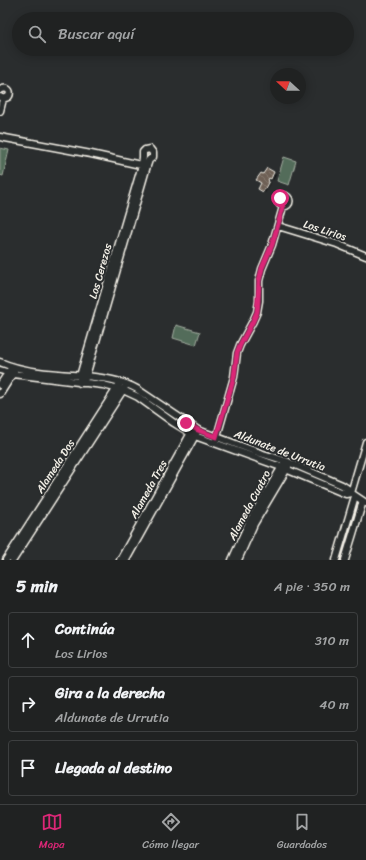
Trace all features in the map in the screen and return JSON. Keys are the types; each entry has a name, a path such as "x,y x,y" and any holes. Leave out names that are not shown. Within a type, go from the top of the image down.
{"street":[{"path":"0,90 5,88 10,92 7,98 1,98 0,111"},
{"path":"0,137 68,149 144,166"},
{"name":"Los Cerezos","path":"81,383 146,159"},
{"path":"215,440 234,377 237,353 257,312 259,281 262,268 271,250 283,207"},
{"name":"Los Lirios","path":"278,226 337,244 366,256"},
{"name":"Aldunate de Urrutia","path":"0,362 14,367 108,379 123,383 137,389 194,432"},
{"path":"0,394 14,367"},
{"name":"Aldunate de Urrutia","path":"0,370 10,374 103,385 120,389 138,398 194,432 346,494 353,494"},
{"path":"0,385 10,374"},
{"name":"Alameda Dos","path":"12,560 123,383"},
{"name":"Alameda Dos","path":"6,560 120,389"},
{"name":"Alameda Tres","path":"120,560 194,432"},
{"name":"Alameda Tres","path":"126,560 194,432"},
{"name":"Aldunate de Urrutia","path":"215,440 288,462 342,485 364,502"},
{"path":"336,560 366,442"},
{"name":"Alameda Cuatro","path":"232,560 249,522 288,462"},
{"name":"Alameda Cuatro","path":"238,560 254,524 284,468"},
{"path":"345,560 364,502"}],"green space":[{"path":"0,148 9,150 3,176 0,175"},
{"path":"284,157 296,161 289,185 277,181"},
{"path":"176,325 200,332 196,345 173,338"}],"building":[{"path":"267,168 274,172 271,179 269,178 263,192 258,189 261,183 256,180"}],"route":[{"path":"186,423 193,428 216,437 234,377 236,356 257,312 260,275 271,250 283,207 279,203 280,198"}]}
